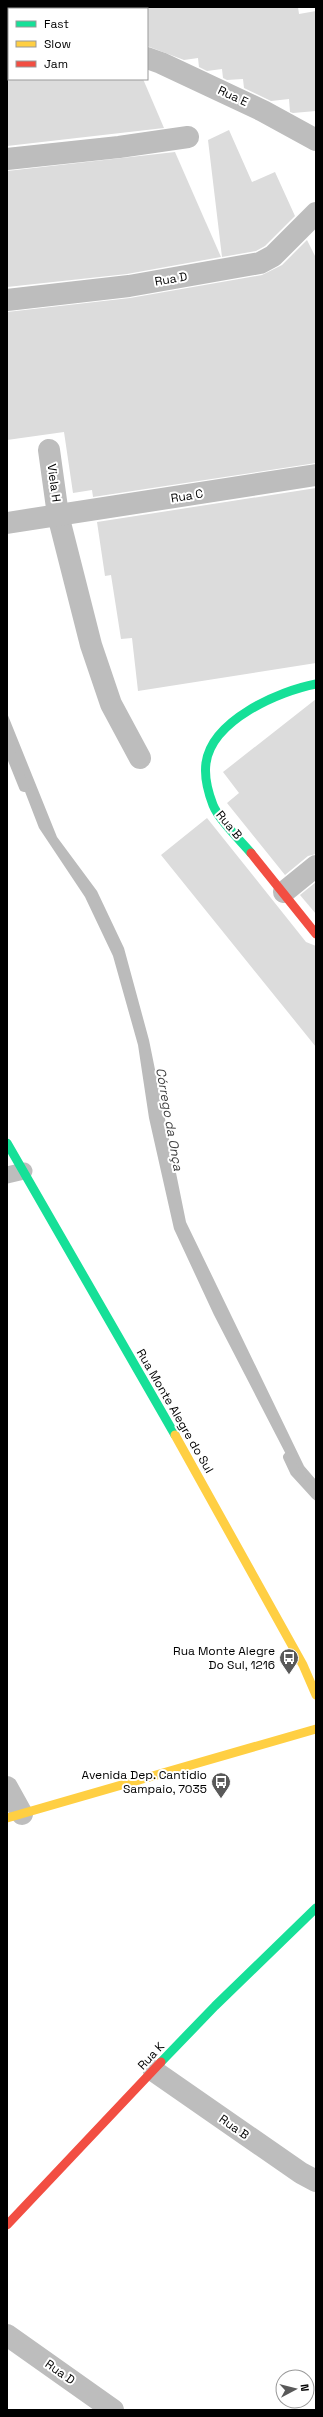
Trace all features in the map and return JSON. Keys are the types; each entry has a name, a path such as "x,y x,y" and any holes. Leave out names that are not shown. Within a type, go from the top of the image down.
{"street":[{"name":"Rua E","path":"148,58 162,63 263,111 316,140"},
{"path":"7,160 119,147 188,137"},
{"name":"Rua D","path":"7,300 130,286 260,263 273,256 316,213"},
{"name":"Viela H","path":"49,450 58,515"},
{"name":"Rua C","path":"15,521 316,475"},
{"path":"58,515 78,599 101,676 111,704 140,758"},
{"name":"Rua B","path":"316,684 273,698 248,712 227,727 214,743 206,761 206,785 214,807 284,892 316,934"},
{"path":"284,892 316,866"},
{"name":"Rua Monte Alegre do Sul","path":"7,1143 214,1505 303,1665 316,1695"},
{"path":"7,1787 14,1816 316,1729"},
{"name":"Rua K","path":"7,2225 215,2006 316,1908"},
{"name":"Rua B","path":"154,2071 301,2173 316,2181"},
{"name":"Rua D","path":"7,2335 113,2410"}],"lane":[{"path":"7,1175 24,1171"}],"shaded area":[{"path":"7,713 57,837 97,891 124,948 149,1040 186,1222 304,1466 316,1480 316,1502 293,1468 214,1315 174,1229 149,1118 138,1045 113,956 85,897 39,828 7,745"}],"building":[{"path":"298,7 299,14 316,11 316,111 290,112 289,99 271,101 244,88 243,79 227,80 223,78 222,69 207,71 199,67 198,58 184,60 148,46 147,8"},
{"path":"7,79 143,80 164,128 7,146"},
{"path":"229,130 252,182 275,172 295,216 265,246 256,251 222,257 208,140"},
{"path":"175,152 221,257 127,274 7,287 7,171"},
{"path":"307,240 316,258 316,463 93,497 92,490 73,493 64,432 7,440 7,312 130,298 262,275 282,265"},
{"path":"316,488 316,663 138,691 132,638 121,639 111,575 105,576 97,522"},
{"path":"316,699 316,854 308,856 285,875 227,803 239,793 223,772"},
{"path":"207,818 306,942 316,946 316,1047 161,855"},
{"path":"316,882 316,914 300,895"}],"waterway":[{"name":"Córrego da Onça","path":"7,745 24,787"},
{"name":"Córrego da Onça","path":"288,1457 295,1472 316,1495"}],"traffic: fast":[{"path":"251,853 225,823 213,805 206,779 206,763 211,748 221,734 234,721 249,710 284,693 316,684"},
{"path":"7,1143 175,1435"},
{"path":"161,2062 215,2006 316,1908"}],"traffic: slow":[{"path":"175,1435 303,1665 316,1695"},
{"path":"7,1818 316,1729"}],"traffic: jam":[{"path":"251,853 316,934"},
{"path":"7,2225 161,2062"}],"place":[{"name":"Rua Monte Alegre Do Sul, 1216","path":"289,1675"},
{"name":"Avenida Dep. Cantidio Sampaio, 7035","path":"221,1799"}]}
